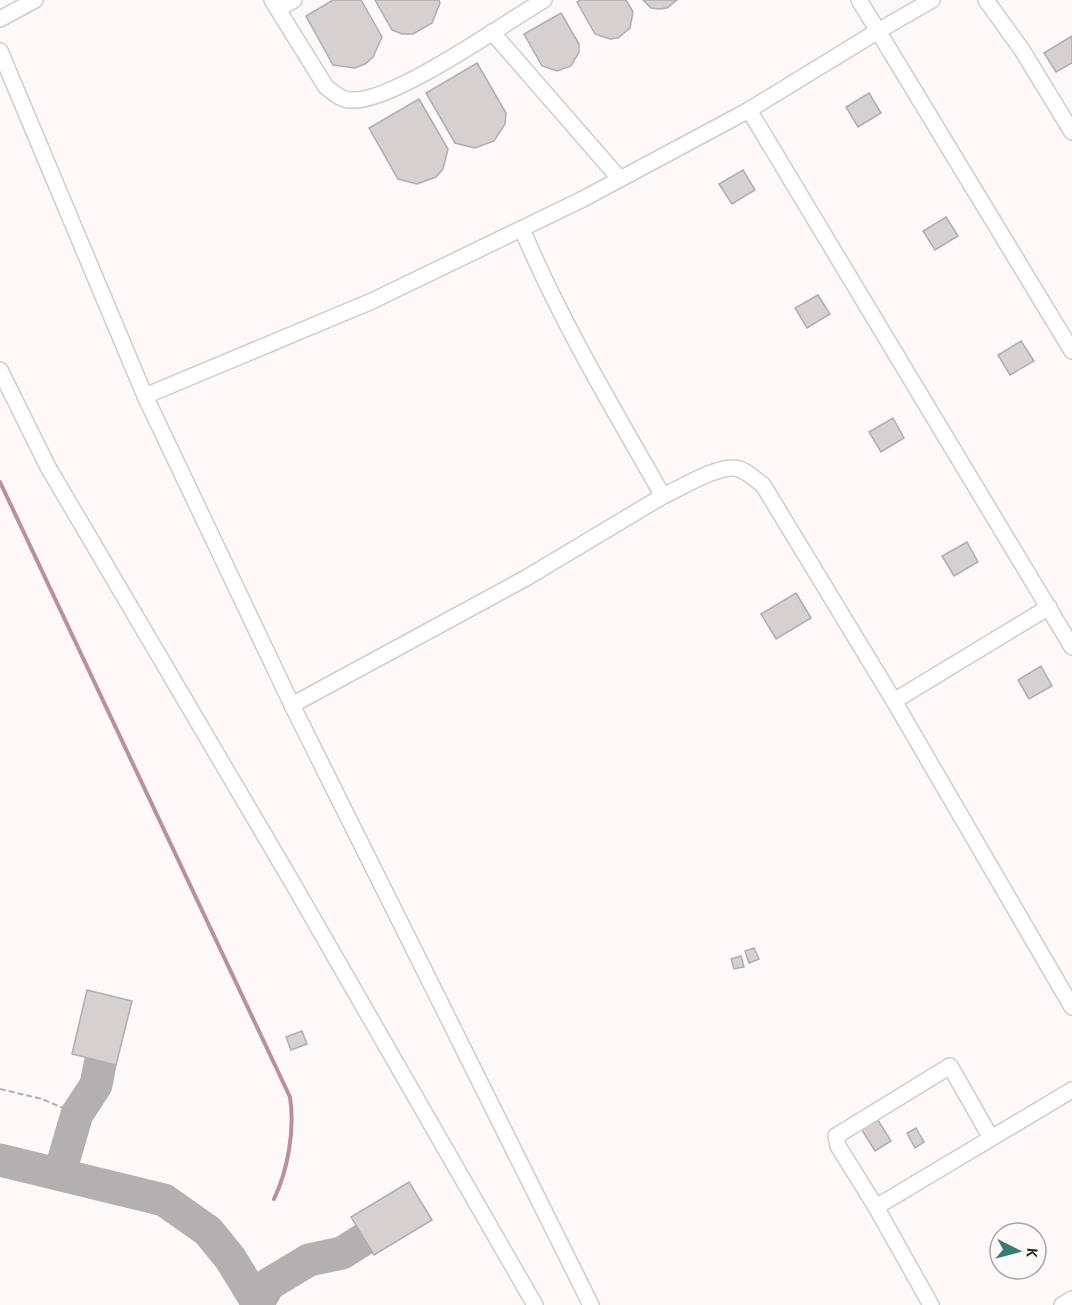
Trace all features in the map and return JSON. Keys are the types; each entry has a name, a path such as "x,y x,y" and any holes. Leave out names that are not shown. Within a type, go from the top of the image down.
{"lane":[{"path":"0,19 35,0"},
{"path":"294,0 275,4 326,87 337,96 351,101 384,94 544,0"},
{"path":"859,0 1072,351"},
{"path":"145,396 372,301 522,229 749,110 932,0"},
{"path":"986,0 1022,50 1072,132"},
{"path":"492,32 619,178"},
{"path":"0,51 145,396 292,705 591,1305"},
{"path":"749,110 1072,647"},
{"path":"522,229 537,265 581,351 663,496"},
{"path":"0,370 48,467 292,882 535,1305"},
{"path":"292,705 526,578 663,496 717,471 734,468 746,472 763,485 894,701 1072,1007"},
{"path":"894,701 1048,608"},
{"path":"931,1305 876,1207 838,1146 836,1136 950,1066 991,1138"},
{"path":"876,1207 1072,1090"},
{"path":"1062,1305 1072,1299"}],"path":[{"path":"0,1089 42,1099 77,1114"}],"building":[{"path":"333,0 361,0 382,37 373,57 365,64 355,68 333,65 306,16"},
{"path":"375,0 439,0 440,3 432,23 413,34 402,34 392,30"},
{"path":"581,0 626,0 633,12 630,28 618,38 610,39 595,34 577,2"},
{"path":"643,0 677,0 667,8 659,9 651,8"},
{"path":"561,13 579,44 579,52 571,66 557,71 542,66 524,34"},
{"path":"1072,36 1072,63 1056,72 1044,53"},
{"path":"477,63 506,113 505,124 494,141 475,148 455,143 426,93"},
{"path":"869,93 881,113 858,127 846,107"},
{"path":"419,99 448,149 443,169 436,177 417,184 398,179 369,128"},
{"path":"743,170 755,190 732,204 719,184"},
{"path":"946,217 958,236 935,250 923,231"},
{"path":"818,295 830,314 807,328 795,308"},
{"path":"1021,341 1034,361 1010,375 998,355"},
{"path":"893,418 904,438 881,452 869,432"},
{"path":"967,542 978,562 954,576 942,556"},
{"path":"796,593 811,618 776,639 761,614"},
{"path":"1041,666 1052,686 1029,699 1018,680"},
{"path":"754,948 759,959 749,963 745,951"},
{"path":"741,956 744,967 734,969 731,959"},
{"path":"87,990 132,1001 116,1065 72,1054"},
{"path":"302,1031 307,1044 291,1050 286,1037"},
{"path":"876,1117 891,1141 875,1151 860,1127"},
{"path":"916,1128 924,1142 915,1148 907,1133"},
{"path":"409,1182 432,1220 374,1255 351,1217"}],"waterway":[{"path":"0,482 290,1097 292,1122 289,1149 274,1199"}],"taxiway":[{"path":"63,1162 77,1114 96,1085 100,1064"},
{"path":"0,1160 164,1200 208,1231 230,1258 259,1305"},
{"path":"248,1287 258,1303 269,1284 309,1260 342,1253 364,1239"}]}
